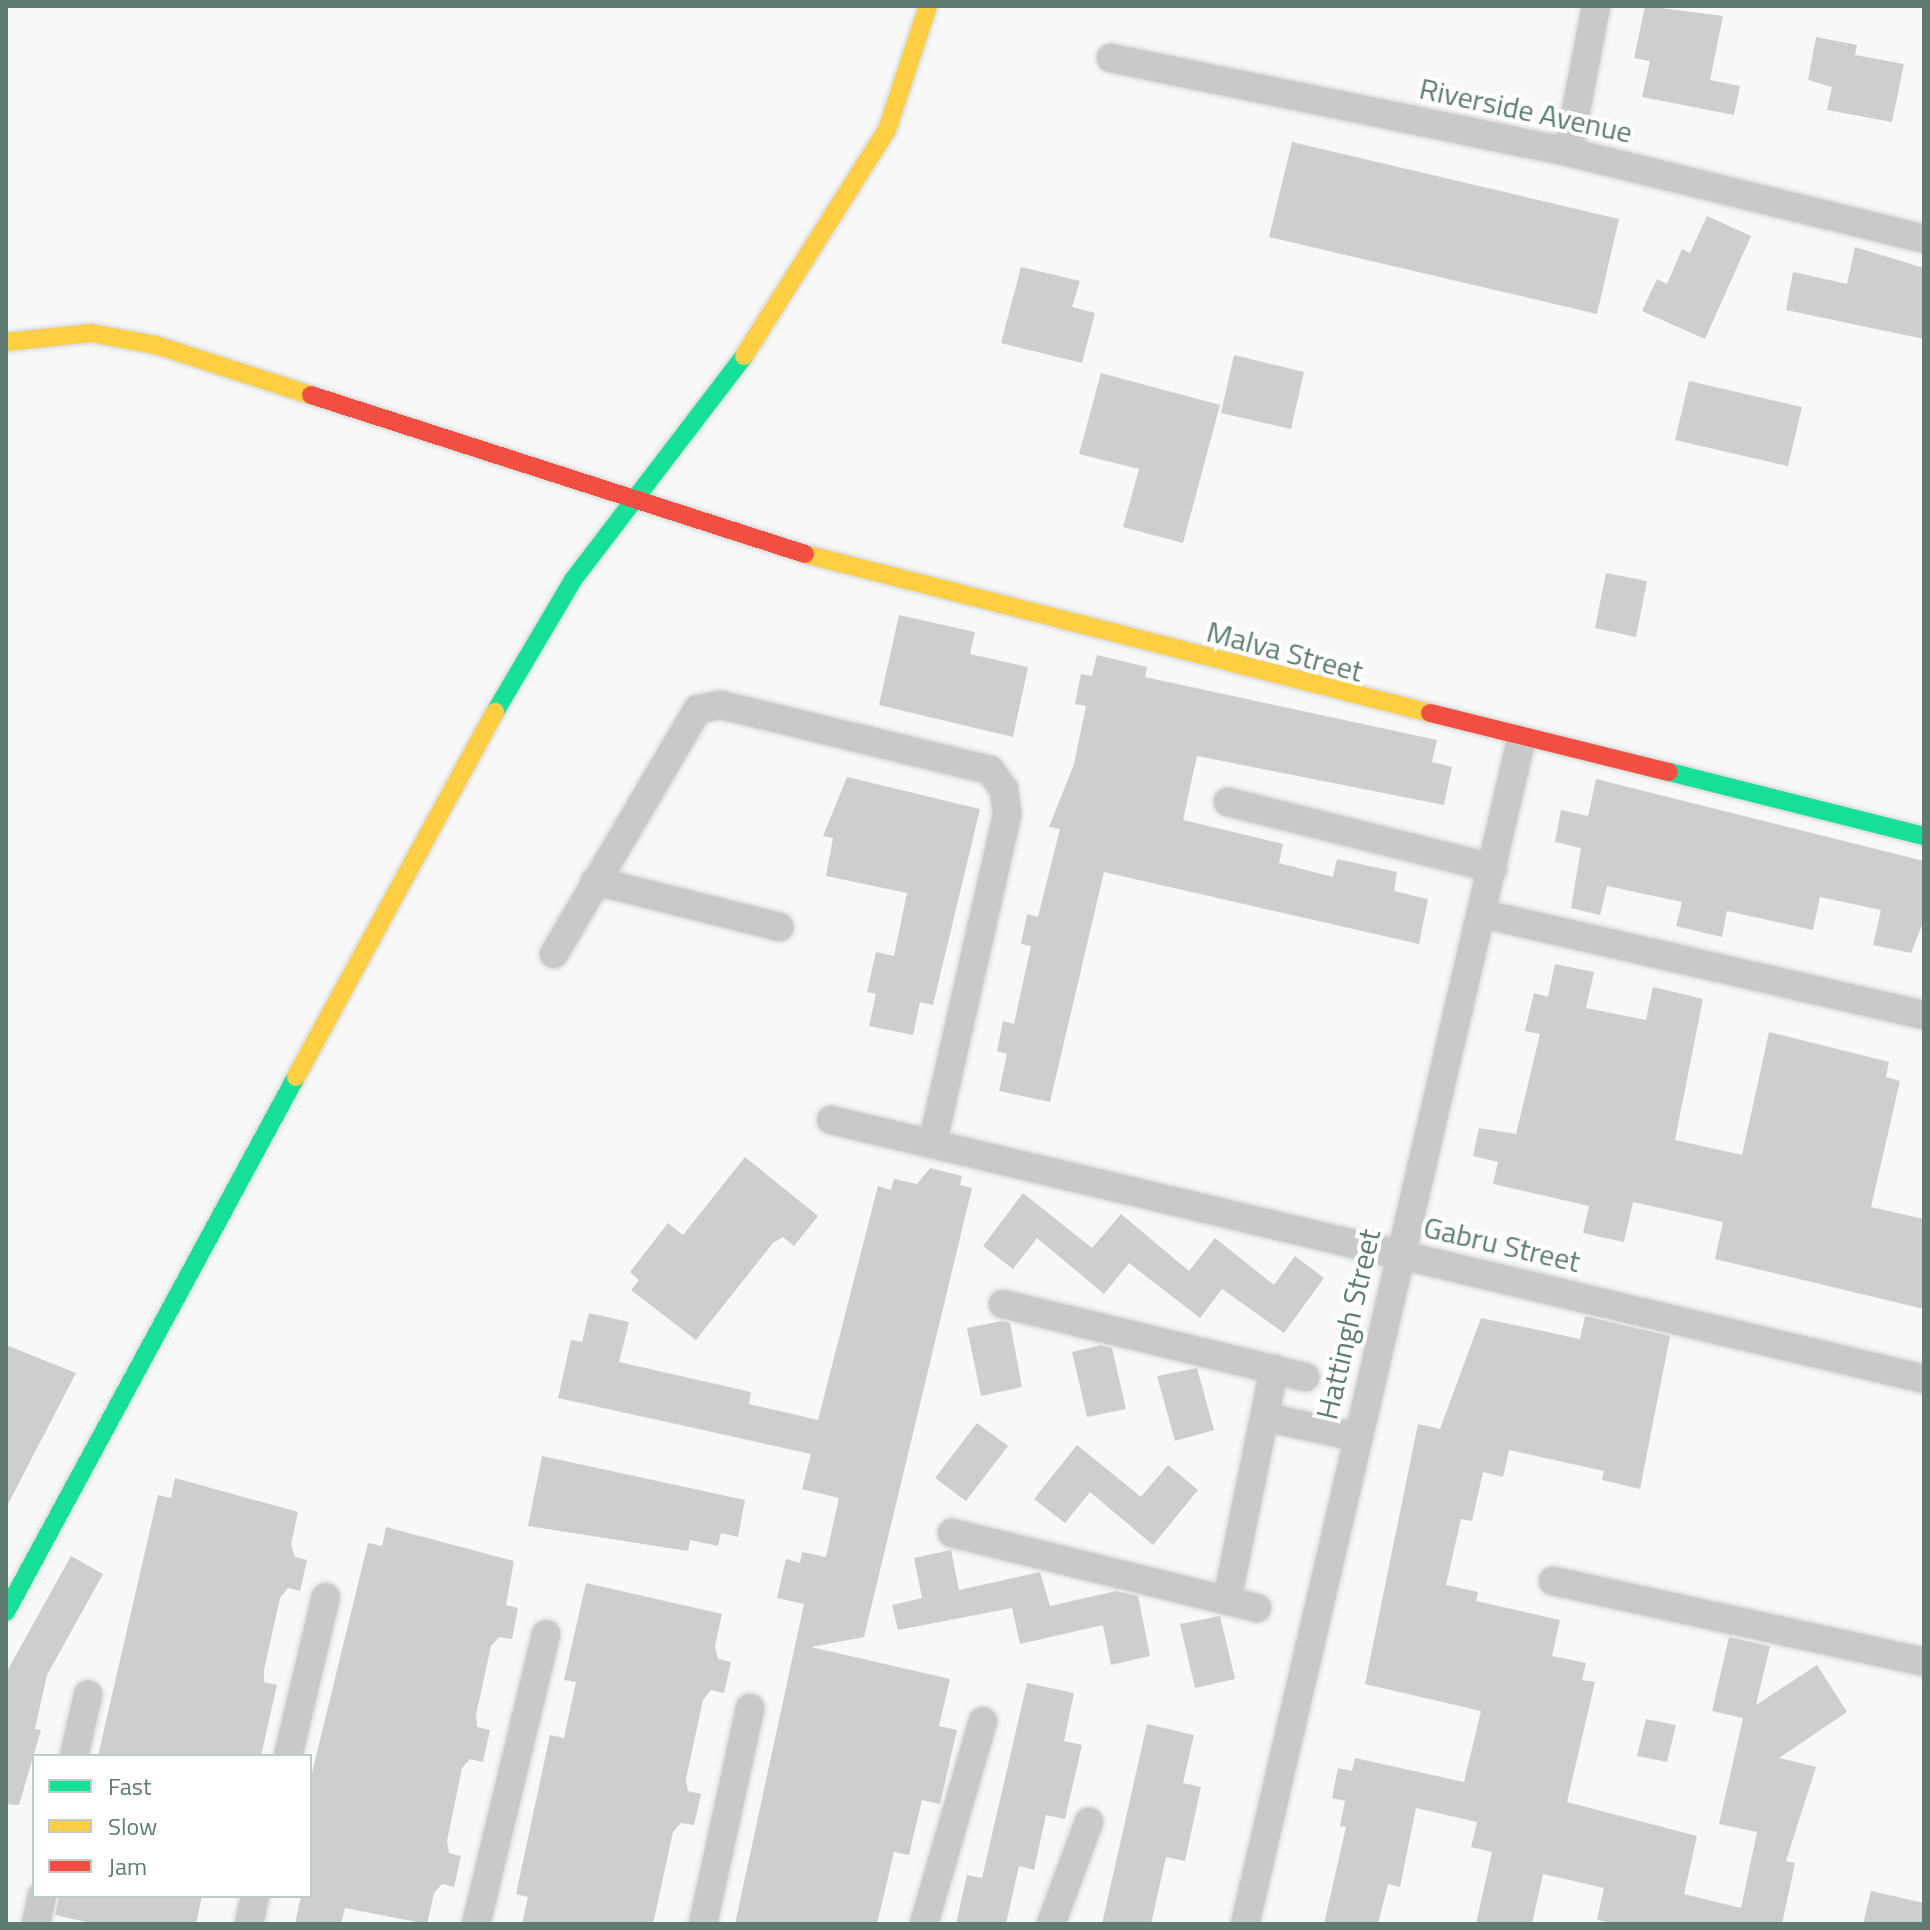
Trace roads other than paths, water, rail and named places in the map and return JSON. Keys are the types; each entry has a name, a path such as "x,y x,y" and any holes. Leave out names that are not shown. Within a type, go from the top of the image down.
{"street":[{"path":"6,1612 504,695 573,580 638,499 790,295 887,130 928,6"},
{"path":"1568,152 1596,6"},
{"name":"Riverside Avenue","path":"1111,58 1568,152 1924,239"},
{"name":"Malva Street","path":"6,342 75,332 156,345 853,569 1521,741 1924,836"},
{"path":"554,954 698,709 721,705 990,770 1004,789 1007,815 932,1144"},
{"name":"Hattingh Street","path":"1245,1924 1521,741"},
{"path":"1228,802 1493,868"},
{"path":"595,881 779,927"},
{"path":"1483,914 1924,1015"},
{"name":"Gabru Street","path":"831,1120 1924,1379"},
{"path":"1003,1304 1305,1377"},
{"path":"1227,1600 1274,1369"},
{"path":"1265,1417 1357,1437"},
{"path":"952,1533 1257,1608"},
{"path":"1553,1581 1924,1662"},
{"path":"288,1754 326,1597"},
{"path":"476,1924 546,1634"},
{"path":"74,1754 88,1695"},
{"path":"703,1924 750,1708"},
{"path":"924,1924 983,1721"},
{"path":"1051,1924 1089,1822"},
{"path":"36,1924 42,1898"},
{"path":"249,1924 255,1898"}]}
